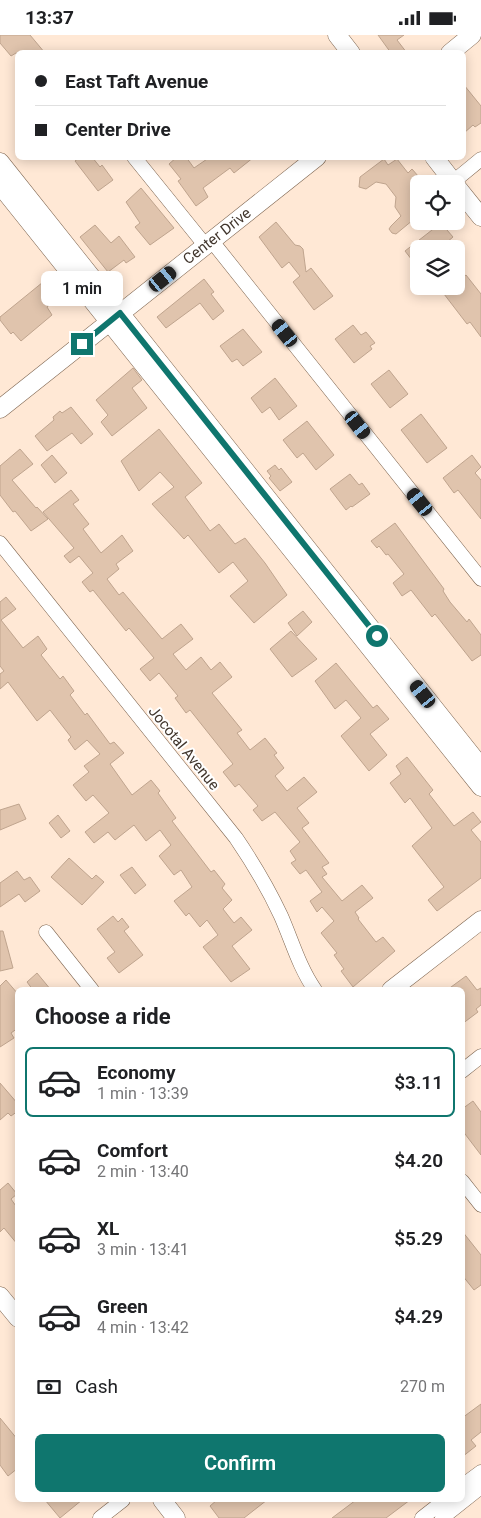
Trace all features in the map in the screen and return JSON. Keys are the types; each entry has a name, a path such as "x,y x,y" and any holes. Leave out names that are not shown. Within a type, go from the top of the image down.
{"street":[{"path":"337,35 348,50"},
{"path":"454,50 472,35"},
{"path":"464,175 481,159"},
{"path":"137,160 208,243 481,579"},
{"name":"Center Drive","path":"0,409 313,160"},
{"path":"436,160 448,175"},
{"path":"0,162 115,317 383,654 481,787"},
{"path":"0,185 115,317"},
{"path":"465,197 481,217"},
{"name":"Jocotal Avenue","path":"0,543 236,838 268,888 293,949 313,987"},
{"path":"383,654 481,767"},
{"path":"395,987 481,920"},
{"path":"46,933 90,987"},
{"path":"465,1069 481,1056"},
{"path":"465,1185 481,1205"},
{"path":"465,1485 481,1472"},
{"path":"465,1500 481,1487"},
{"path":"100,1518 120,1502"},
{"path":"422,1518 442,1502"},
{"path":"442,1518 462,1502"}],"building":[{"path":"0,35 30,35 42,50 15,50 15,54 11,56 0,43"},
{"path":"378,35 404,35 397,40 405,50 389,50"},
{"path":"466,87 481,106 481,123 475,127 473,125 466,131"},
{"path":"94,160 100,167 102,165 113,180 98,191 75,161"},
{"path":"174,160 188,160 194,168 206,160 250,160 234,173 230,168 203,188 208,197 196,206 178,181 181,179 169,164"},
{"path":"383,160 388,165 398,160 408,173 412,169 417,175 410,175 410,222 396,234 392,233 389,229 401,216 395,207 396,197 386,184 376,182 366,189 359,187 360,177"},
{"path":"141,188 174,228 150,245 135,227 140,223 126,202"},
{"path":"276,222 295,245 303,249 306,272 311,268 333,296 314,310 293,282 300,276 289,262 282,268 259,237"},
{"path":"95,225 111,243 119,236 135,257 126,263 124,260 108,272 80,237"},
{"path":"432,230 447,230 453,237 450,240 419,240"},
{"path":"410,247 410,257 405,251"},
{"path":"465,276 481,294 481,337 470,322 467,324 445,295 465,295"},
{"path":"48,278 62,294 47,307 52,315 21,341 13,332 11,334 0,320 0,317"},
{"path":"204,279 214,292 211,294 224,311 213,320 200,303 166,328 157,317"},
{"path":"353,325 361,335 366,332 375,343 370,346 372,349 354,363 335,339"},
{"path":"243,329 262,352 243,366 237,359 232,362 220,346"},
{"path":"133,368 142,380 132,388 147,408 112,436 101,422 108,415 96,400"},
{"path":"389,370 408,394 390,408 371,384"},
{"path":"275,378 297,406 279,420 270,407 262,413 251,398"},
{"path":"71,407 93,434 81,444 72,433 47,451 35,436 54,420 53,417 60,411 62,413"},
{"path":"421,414 447,448 427,463 401,430"},
{"path":"307,421 334,455 316,470 303,453 297,458 283,440"},
{"path":"159,429 202,483 185,497 210,531 219,524 235,544 245,538 287,595 254,623 230,596 248,581 233,562 219,573 188,535 184,539 152,504 174,487 160,472 139,491 121,461"},
{"path":"20,449 33,464 12,480 48,519 31,531 0,495 0,466"},
{"path":"52,455 67,473 55,483 41,465"},
{"path":"472,455 481,467 475,473 481,480 481,519 458,490 454,493 443,478"},
{"path":"275,465 279,470 281,468 292,482 280,491 269,478 271,476 267,471"},
{"path":"350,474 359,485 362,483 370,494 346,510 330,489"},
{"path":"71,490 79,500 73,504 89,524 83,529 101,553 122,535 133,551 116,564 119,569 107,579 119,595 123,592 162,639 181,624 193,639 173,654 186,670 201,657 211,670 220,662 232,677 212,693 242,730 237,733 250,750 265,738 277,753 274,755 284,768 275,776 287,791 304,777 317,792 297,808 309,823 302,828 329,863 322,867 327,874 322,877 342,901 362,885 373,898 355,912 358,919 376,942 383,937 395,951 353,987 341,971 344,969 334,955 337,953 321,933 334,921 322,907 317,912 310,901 322,892 306,870 300,874 291,863 296,860 290,851 300,842 275,812 262,821 253,810 258,806 239,784 235,787 223,772 233,764 190,710 186,713 175,698 178,696 159,673 150,681 140,669 154,658 129,628 126,631 93,590 90,592 82,582 93,573 79,556 70,563 64,556 74,548 43,512"},
{"path":"395,523 444,589 443,591 450,602 467,622 469,619 481,635 481,655 472,661 435,614 432,617 411,590 402,596 393,583 404,574 388,554 386,555 379,546 377,548 371,541"},
{"path":"6,597 16,609 1,620 23,648 38,636 47,649 41,655 60,679 63,676 74,691 70,695 85,715 87,713 110,744 114,742 124,753 110,764 132,795 151,780 176,818 172,821 211,872 214,870 225,884 222,888 232,900 223,909 234,923 241,917 252,930 232,946 250,969 231,982 203,947 218,935 207,920 200,927 189,913 186,916 174,901 192,887 181,870 174,875 159,856 171,845 160,830 146,841 134,825 115,840 108,832 94,843 85,832 109,813 93,795 86,801 73,785 89,772 84,766 100,754 87,740 75,750 68,740 71,737 50,710 37,721 8,682 0,689 0,674 4,671 0,666 0,602"},
{"path":"303,611 312,622 297,636 288,623"},
{"path":"291,631 317,659 292,677 270,649"},
{"path":"336,663 373,708 377,705 389,719 370,734 387,755 369,771 341,736 361,718 346,700 335,709 315,681"},
{"path":"407,757 433,790 429,794 454,826 473,812 481,822 471,830 481,842 481,878 437,911 428,900 444,887 412,846 432,828 410,798 405,803 390,783 401,774 396,766"},
{"path":"19,804 26,819 0,830 0,810"},
{"path":"58,815 70,831 61,838 49,823"},
{"path":"69,858 92,879 96,875 104,882 82,905 51,877"},
{"path":"132,867 146,885 135,894 120,875"},
{"path":"17,871 24,880 30,877 40,891 25,902 19,894 0,907 0,883"},
{"path":"113,916 118,922 122,918 129,927 124,931 143,955 119,973 107,958 115,952 97,929"},
{"path":"0,931 3,931 13,968 0,971"},
{"path":"37,973 49,987 31,987 27,982"},
{"path":"466,976 477,990 481,988 481,1005 476,1009 478,1012 465,1022 465,987 451,987"},
{"path":"6,980 15,990 15,1030 11,1033 14,1038 0,1047 0,986"},
{"path":"0,1083 15,1100 15,1113 11,1116 8,1113 0,1120"},
{"path":"473,1101 481,1112 481,1155 465,1134 465,1107"},
{"path":"8,1183 15,1192 15,1196 11,1199 15,1205 15,1241 4,1228 0,1232 0,1190"},
{"path":"465,1235 481,1255 481,1285 474,1290 465,1279"},
{"path":"481,1404 481,1432 471,1440 476,1446 465,1455 465,1416"},
{"path":"0,1418 15,1436 15,1470 8,1476 0,1465"},
{"path":"47,1502 80,1502 60,1518"},
{"path":"215,1502 264,1502 244,1518 219,1518 210,1506"},
{"path":"353,1502 407,1502 386,1518 332,1518"}],"route":[{"path":"82,344 120,313 377,636"}]}
